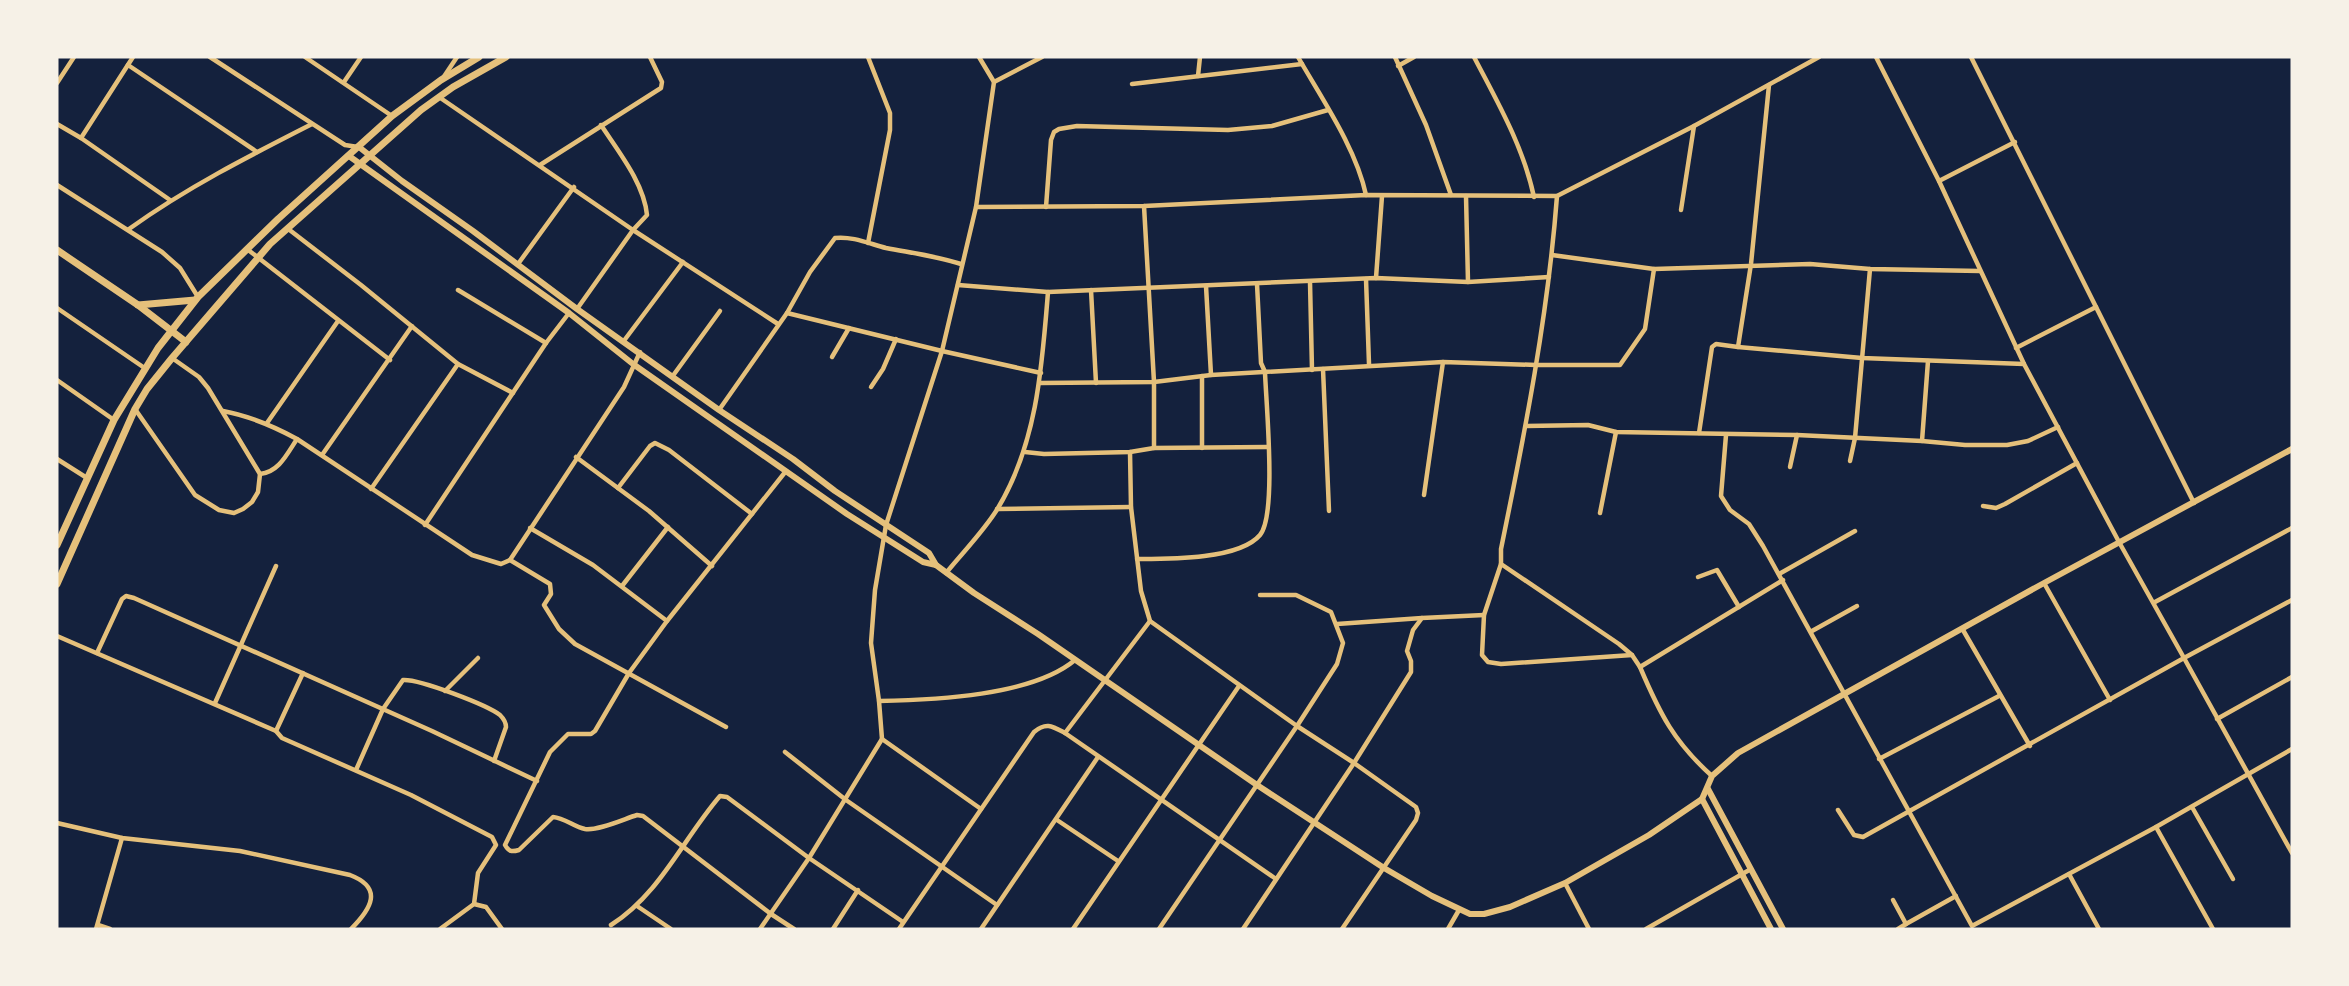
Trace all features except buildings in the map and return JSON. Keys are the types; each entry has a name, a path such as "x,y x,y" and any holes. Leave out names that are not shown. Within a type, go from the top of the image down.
{"main road":[{"path":"57,545 114,420 171,331 197,298 392,116 441,80 478,57"},
{"path":"57,584 135,409 147,389 258,257 287,228 421,110 506,57"},
{"path":"358,147 672,377 929,553 936,565 946,573 1198,746 1384,868 1470,914 1495,912 1565,883 1649,835 1702,799 1712,776 1738,753 2044,583 2194,504 2292,449"},
{"path":"349,156 569,313 633,364 847,514 923,562 936,565"},
{"path":"57,250 138,305 186,342"},
{"path":"138,305 197,298"},
{"path":"1708,789 1783,929"},
{"path":"1702,799 1771,929"}],"street":[{"path":"57,83 75,57"},
{"path":"81,138 133,57"},
{"path":"210,57 345,145 358,147"},
{"path":"305,57 392,116"},
{"path":"344,82 361,57"},
{"path":"441,80 457,57"},
{"path":"540,165 661,88 662,82 650,57"},
{"path":"868,57 890,113 890,130 868,243"},
{"path":"760,929 810,858 882,739 871,643 875,590 886,525 942,351 976,207 994,82 979,57"},
{"path":"994,82 1042,57"},
{"path":"1198,76 1200,57"},
{"path":"1299,57 1362,175 1366,195"},
{"path":"1395,57 1426,125 1451,195"},
{"path":"1398,66 1414,57"},
{"path":"1473,57 1527,167 1533,197"},
{"path":"976,207 1144,206 1366,195 1557,196 1694,126 1820,57"},
{"path":"1876,57 1939,181 2024,364 2119,542 2155,602 2292,853"},
{"path":"1971,57 2194,504"},
{"path":"1132,84 1302,64"},
{"path":"128,65 257,152"},
{"path":"1738,347 1751,264 1769,85"},
{"path":"439,97 633,230 778,324"},
{"path":"1046,207 1051,140 1054,132 1059,129 1077,126 1116,126 1228,130 1272,126 1328,110"},
{"path":"57,124 170,200"},
{"path":"129,229 170,200 312,124"},
{"path":"577,309 646,215 646,204 638,186 601,125"},
{"path":"1681,210 1694,126"},
{"path":"1939,181 2015,142"},
{"path":"345,145 349,156"},
{"path":"57,185 162,252 180,268 197,298"},
{"path":"518,264 574,188"},
{"path":"1376,278 1382,196"},
{"path":"1466,196 1468,282"},
{"path":"1557,196 1552,255 1536,365 1501,549 1501,564 1484,615 1482,655 1488,662 1501,664 1632,655"},
{"path":"1144,206 1154,382 1154,448"},
{"path":"287,228 458,364 513,393"},
{"path":"719,410 788,313 810,272 835,238 848,238 944,258 961,264"},
{"path":"248,249 390,360"},
{"path":"1552,255 1654,269 1751,264 1810,264 1870,269 1980,271"},
{"path":"624,342 683,262"},
{"path":"1040,383 1154,382 1211,375 1312,370 1369,364 1443,362 1620,365 1645,329 1654,269"},
{"path":"1850,461 1855,438 1870,269"},
{"path":"958,285 1048,292 1376,278 1468,282 1549,277"},
{"path":"1366,279 1369,364"},
{"path":"1310,282 1312,370"},
{"path":"1137,559 1175,560 1234,550 1250,544 1261,535 1267,522 1269,499 1265,372 1261,363 1257,284"},
{"path":"1206,286 1211,375"},
{"path":"458,290 546,343"},
{"path":"1091,290 1096,382"},
{"path":"946,573 997,509 1025,452 1040,383 1048,292"},
{"path":"2016,348 2096,307"},
{"path":"57,308 146,369"},
{"path":"672,377 720,311"},
{"path":"425,525 546,343 569,313"},
{"path":"788,313 1041,373"},
{"path":"267,423 338,321"},
{"path":"322,456 412,326"},
{"path":"832,357 849,328"},
{"path":"871,387 883,369 896,339"},
{"path":"1699,432 1712,348 1716,344 1862,358 2024,364"},
{"path":"223,411 245,415 267,423 322,456 472,555 501,564 510,560 624,387 640,352"},
{"path":"135,409 195,495 219,510 234,513 243,509 258,492 260,474 223,411 199,377 172,358"},
{"path":"1424,495 1443,362"},
{"path":"1922,441 1928,362"},
{"path":"371,489 458,364"},
{"path":"1323,369 1329,511"},
{"path":"1202,376 1202,448"},
{"path":"57,380 114,420"},
{"path":"1526,426 1588,425 1616,432 1797,435 1922,441 1965,446 2007,445 2028,441 2058,427"},
{"path":"1600,513 1616,432"},
{"path":"1726,435 1721,496 1730,510 1749,524 1783,580 1973,927 2192,807 2292,748"},
{"path":"1790,467 1797,435"},
{"path":"260,474 277,467 297,440"},
{"path":"618,488 650,446 655,443 669,450 752,514"},
{"path":"1025,452 1130,452 1154,448 1267,447"},
{"path":"1130,452 1131,507 1137,559 1141,591 1150,621 1239,686 1416,807 1418,813 1416,820 1342,929"},
{"path":"576,457 668,527 712,566"},
{"path":"57,459 87,478"},
{"path":"1983,506 1996,508 2006,504 2077,463"},
{"path":"505,845 550,752 568,734 591,734 595,731 629,673 667,621 786,471"},
{"path":"997,509 1131,507"},
{"path":"622,586 668,527"},
{"path":"530,528 593,565 667,621"},
{"path":"2155,602 2292,528"},
{"path":"1779,574 1855,531"},
{"path":"510,560 550,584 553,590 544,605 566,637 726,727"},
{"path":"1501,564 1632,655 1668,727 1689,755 1712,776"},
{"path":"215,703 276,566"},
{"path":"1698,577 1717,570 1739,607"},
{"path":"1640,667 1783,580"},
{"path":"2044,583 2110,700"},
{"path":"1159,929 1297,726 1336,664 1342,643 1331,612 1296,595 1260,595"},
{"path":"97,653 122,599 126,596 240,644 537,781"},
{"path":"1838,810 1857,837 1863,837 2292,600"},
{"path":"1812,631 1857,606"},
{"path":"1337,624 1484,615"},
{"path":"1243,929 1315,823 1411,672 1411,660 1407,651 1413,630 1422,618"},
{"path":"1065,733 1150,621"},
{"path":"1963,630 1999,696 2030,746"},
{"path":"57,636 215,703 276,731 282,738 457,817 492,837 496,845"},
{"path":"445,691 478,658"},
{"path":"879,701 972,696 1013,687 1050,675 1063,670 1075,660"},
{"path":"276,731 303,673"},
{"path":"2217,718 2292,677"},
{"path":"356,770 383,709 403,680 417,681 445,691 493,711 506,722 504,737 494,761"},
{"path":"1073,929 1239,686"},
{"path":"1879,759 1999,696"},
{"path":"899,929 1034,732 1046,725 1065,733 1276,879"},
{"path":"882,739 981,809"},
{"path":"785,752 846,800 997,905"},
{"path":"981,929 1098,757"},
{"path":"611,925 637,906 684,848 720,796 727,797 903,922"},
{"path":"2192,807 2233,879"},
{"path":"505,845 512,852 519,850 553,817 561,818 584,829 594,829 637,814 644,816 771,914 794,929"},
{"path":"1057,820 1119,861"},
{"path":"57,823 122,838 240,851 350,875 361,879 371,894 371,902 364,915 351,929"},
{"path":"2156,827 2213,929"},
{"path":"110,929 97,927 122,838"},
{"path":"496,845 505,845"},
{"path":"440,929 474,904 478,873 496,845"},
{"path":"1646,929 1751,869"},
{"path":"2069,874 2099,929"},
{"path":"1565,883 1589,929"},
{"path":"833,929 858,890"},
{"path":"1898,929 1956,896"},
{"path":"1893,900 1906,924"},
{"path":"474,904 486,908 502,929"},
{"path":"637,906 671,929"},
{"path":"1448,929 1459,910"}]}
